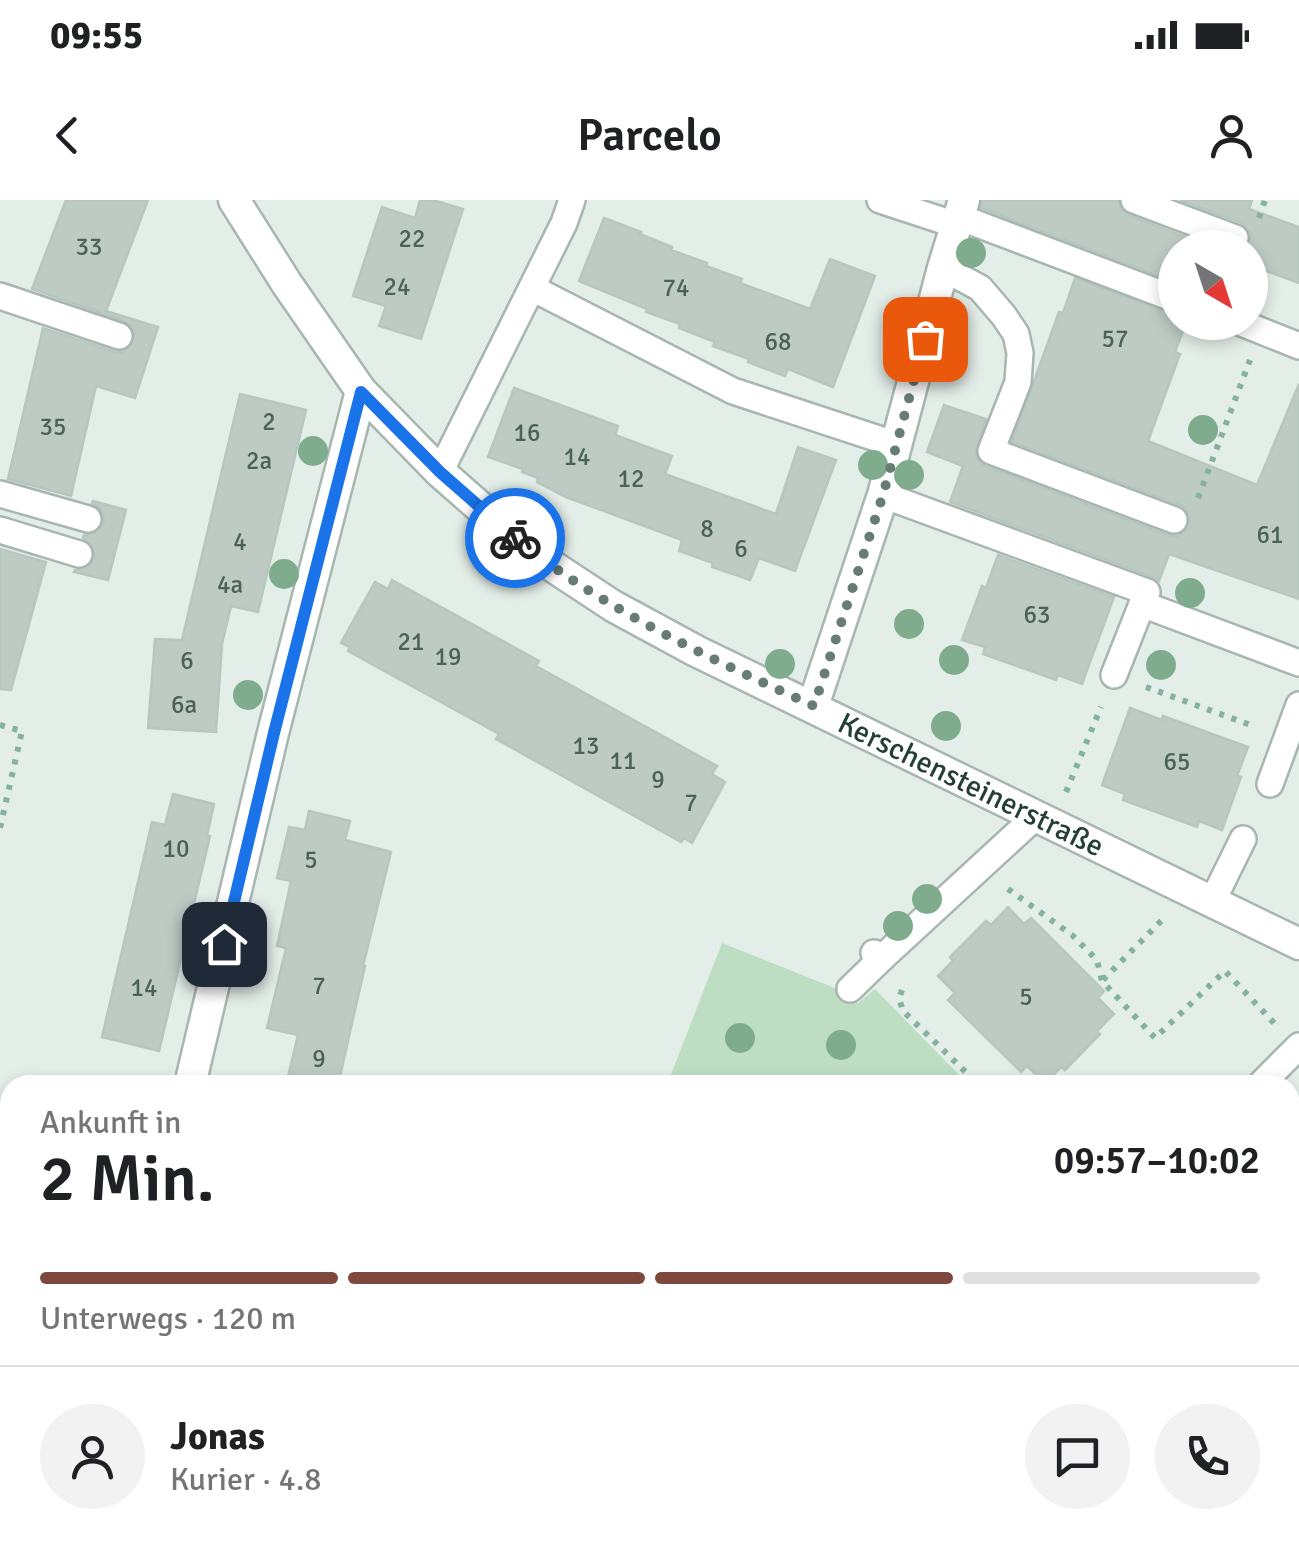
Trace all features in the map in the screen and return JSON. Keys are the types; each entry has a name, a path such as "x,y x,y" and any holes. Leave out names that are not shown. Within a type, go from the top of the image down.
{"street":[{"name":"Kerschensteinerstraße","path":"234,200 361,392 440,472 531,552 614,606 696,652 1000,791 1043,821 1299,944"},
{"path":"814,706 883,495 960,214"},
{"path":"192,1075 361,392"}],"lane":[{"path":"440,472 572,200"},
{"path":"880,200 960,214 1158,291"},
{"path":"1134,200 1214,230"},
{"path":"944,268 980,288 1016,334 1020,353 1018,382 991,451 1174,520"},
{"path":"532,288 732,391 897,446"},
{"path":"0,296 119,336"},
{"path":"1268,333 1299,346"},
{"path":"0,494 88,519"},
{"path":"883,495 1147,592 1114,675"},
{"path":"0,530 79,554"},
{"path":"1142,604 1299,663"},
{"path":"1270,784 1299,705"},
{"path":"850,989 878,955 966,874 1043,821"},
{"path":"1200,897 1243,839"},
{"path":"1270,1075 1299,1047"}],"path":[{"path":"1198,498 1246,340"},
{"path":"1043,821 1114,675 1286,738"},
{"path":"0,724 22,730 0,828"},
{"path":"966,874 1072,936 1097,960 1102,981 1155,1038 1225,972 1299,1047"},
{"path":"1102,981 1200,897"},
{"path":"904,985 899,998 903,1011 968,1075"}],"green space":[{"path":"722,943 837,989 858,1003 875,989 959,1075 671,1075"}],"building":[{"path":"66,200 148,200 106,311 158,327 135,398 96,386 71,496 8,479 43,328 115,352 130,347 135,334 124,321 32,289"},
{"path":"420,200 463,209 421,339 379,326 386,306 353,296 382,207 415,218"},
{"path":"982,200 1118,200 1128,215 1167,230 1158,230 1158,276 981,208"},
{"path":"1180,200 1252,200 1249,209 1299,227 1299,283 1268,272 1268,230 1248,230 1242,223"},
{"path":"604,218 742,279 740,283 810,309 830,259 875,276 833,387 788,369 785,376 748,362 749,359 713,346 715,342 679,328 680,324 579,281"},
{"path":"1075,278 1158,309 1158,340 1180,340 1175,352 1180,354 1148,441 1257,485 1299,384 1299,599 1169,554 1159,581 950,502 963,466 927,452 944,405 986,419 975,453 985,466 1168,535 1178,536 1189,527 1190,516 1180,505 1012,442 1059,312 1063,313"},
{"path":"514,388 618,426 615,435 672,456 665,474 776,514 798,447 836,460 795,571 759,558 750,580 712,567 713,563 679,551 682,540 566,497 537,482 538,478 522,472 523,469 488,457"},
{"path":"240,394 306,410 258,612 231,606 222,644 216,732 148,728 155,639 182,640"},
{"path":"93,501 126,510 108,580 74,572 89,566 95,558 91,544 83,538 99,531 104,522"},
{"path":"0,549 46,562 11,690 0,689"},
{"path":"998,555 1114,597 1082,684 1058,675 1056,680 983,654 985,647 962,640"},
{"path":"392,580 539,661 536,666 717,766 712,774 725,782 692,843 684,838 681,842 496,739 499,734 348,651 350,647 341,643 375,582 388,589"},
{"path":"1130,708 1248,747 1222,830 1199,821 1197,827 1123,800 1125,794 1102,785"},
{"path":"173,794 214,804 210,836 159,1051 102,1037 152,822 165,825"},
{"path":"309,811 350,821 345,840 391,852 340,1075 288,1075 298,1035 267,1028 286,948 277,946 291,881 277,878 289,827 305,830"},
{"path":"1008,907 1024,924 1031,918 1104,991 1098,998 1114,1014 1065,1070 1061,1067 1053,1075 1037,1075 1027,1066 1021,1072 948,1000 955,993 938,976 953,961 950,957 986,921 991,925"}],"way so far":[{"path":"515,538 614,606 696,652 814,706 883,495 925,339"}],"route":[{"path":"224,944 361,392 440,472 515,538"}]}
